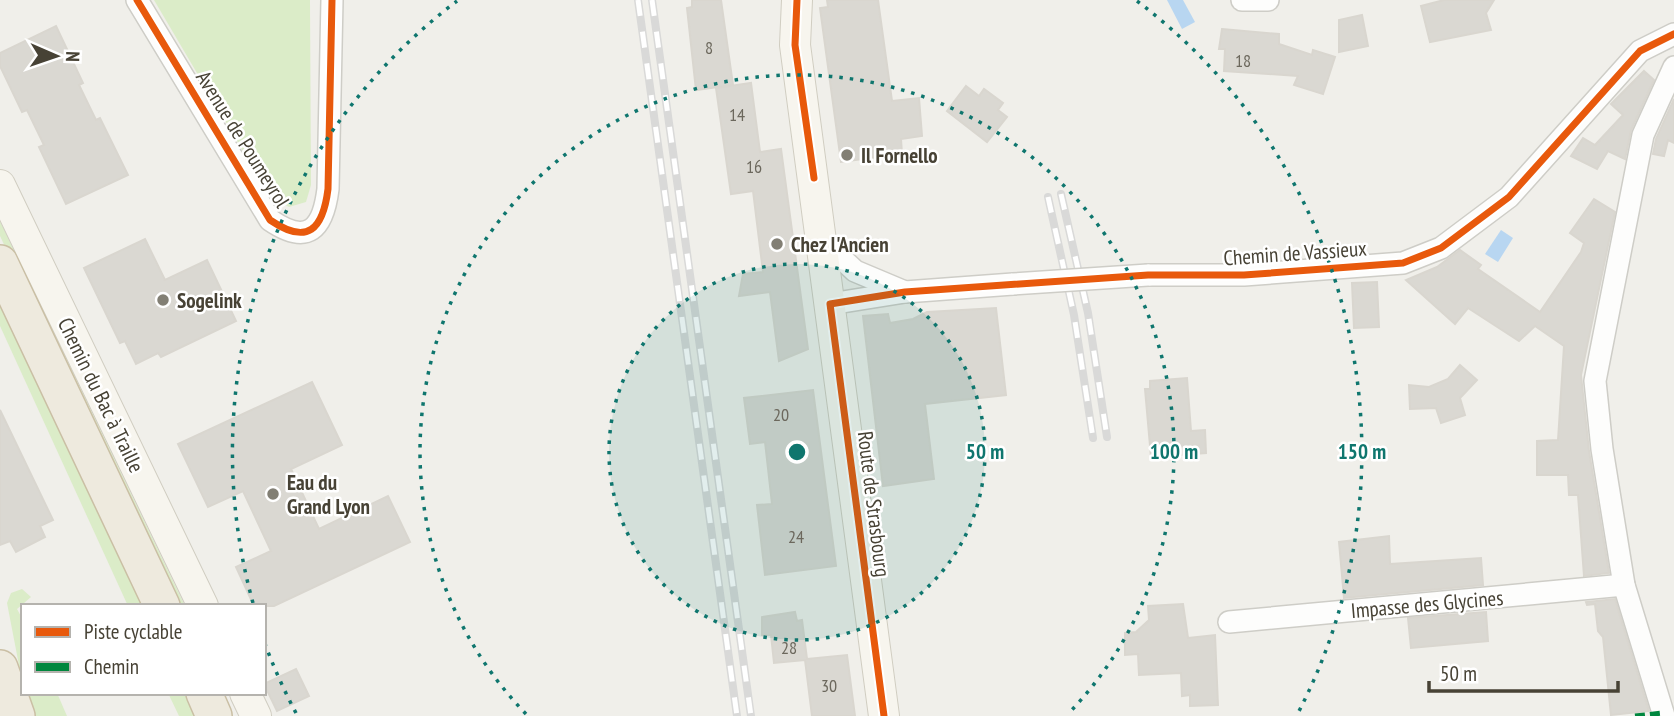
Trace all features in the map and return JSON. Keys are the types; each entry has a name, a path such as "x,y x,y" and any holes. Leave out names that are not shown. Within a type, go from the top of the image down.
{"highway":[{"path":"0,263 161,604"},
{"path":"0,668 17,716"},
{"path":"205,695 214,716"},
{"path":"0,703 5,716"}],"main road":[{"name":"Route de Strasbourg","path":"779,0 795,45"},
{"name":"Route de Strasbourg","path":"797,0 795,45 884,716"},
{"name":"Chemin du Bac à Traille","path":"0,185 202,604"},
{"path":"246,695 256,716"}],"street":[{"name":"Avenue de Poumeyrol","path":"137,0 270,220 295,233 308,231 318,225 325,214 328,189 332,0"},
{"name":"Avenue de Poumeyrol","path":"319,0 328,189"},
{"path":"1242,0 1268,0"},
{"name":"Chemin de Vassieux","path":"831,304 905,292 1013,284 1148,275 1244,275 1403,263 1441,248 1509,197 1640,51 1674,34"},
{"path":"1666,708 1625,585 1602,449 1595,381 1643,135 1674,67"},
{"name":"Chemin de Vassieux","path":"822,240 855,271 905,292"},
{"name":"Impasse des Glycines","path":"1229,622 1625,585"}],"green space":[{"path":"154,0 310,0 311,185 306,202 289,207 270,197"},
{"path":"0,221 184,604 173,604 0,236"},
{"path":"0,301 147,604 127,604 0,326"},
{"path":"22,589 31,597 17,609 21,616 21,676 7,603 11,593"},
{"path":"25,695 58,695 67,716 31,716"},
{"path":"169,695 190,695 200,716 179,716"}],"water":[{"path":"1167,0 1183,0 1195,22 1182,29"},
{"path":"1501,230 1513,238 1498,262 1485,254"}],"building":[{"path":"692,0 721,0 733,85 696,90 687,8 692,7"},
{"path":"827,0 878,0 892,101 919,98 922,136 901,139 902,154 841,162 820,8 828,7"},
{"path":"1444,0 1494,0 1486,13 1491,30 1430,42 1421,6"},
{"path":"1362,15 1368,46 1339,52 1339,20"},
{"path":"56,26 83,83 79,85 96,120 100,118 128,175 66,204 39,147 44,145 27,110 22,112 0,66 0,53"},
{"path":"1222,29 1279,34 1279,44 1312,55 1313,50 1335,57 1323,94 1294,85 1298,76 1224,71 1225,49 1219,49"},
{"path":"1644,71 1654,80 1631,130 1625,159 1608,151 1597,169 1571,156 1583,138 1595,145 1623,115 1611,104"},
{"path":"751,83 760,152 781,149 808,349 779,361 770,292 739,296 743,274 763,272 753,191 731,194 716,88"},
{"path":"966,86 979,96 984,89 1003,103 998,110 1007,117 987,142 947,111"},
{"path":"1674,99 1674,143 1668,140 1664,156 1653,154 1656,139"},
{"path":"1594,199 1615,212 1581,375 1589,451 1609,573 1584,576 1578,495 1569,495 1568,475 1537,475 1537,441 1558,440 1564,346 1535,326 1519,341 1468,308 1455,324 1406,280 1437,267 1460,250 1481,265 1478,269 1540,312 1581,252 1584,243 1570,233"},
{"name":"Sogelink","path":"145,239 165,280 207,260 236,321 161,357 158,353 136,364 125,341 120,343 84,268"},
{"path":"1377,282 1379,327 1354,328 1352,283"},
{"path":"996,308 1006,395 925,404 934,479 883,486 863,316 888,314 890,323 913,319 927,312"},
{"path":"1460,365 1477,380 1460,398 1465,415 1441,423 1436,408 1410,409 1409,385 1429,387 1448,379"},
{"path":"1187,378 1191,431 1205,430 1206,453 1151,457 1145,389 1150,389 1150,381"},
{"name":"Eau du Grand Lyon","path":"312,382 342,445 291,469 319,529 388,496 410,542 274,606 253,604 236,567 271,551 243,491 208,507 178,444"},
{"path":"813,390 836,566 765,575 757,505 772,504 765,442 750,444 744,398"},
{"path":"0,410 53,520 40,526 45,537 16,552 10,541 0,545"},
{"path":"1389,536 1390,564 1481,558 1483,585 1344,598 1339,542"},
{"path":"1615,599 1649,711 1611,715 1603,637 1598,631 1595,604 1587,605 1586,602"},
{"path":"1183,604 1188,638 1215,635 1218,705 1190,706 1190,695 1182,696 1181,673 1139,675 1138,654 1125,655 1125,633 1136,632 1149,620 1148,606"},
{"path":"795,612 797,621 802,620 807,659 847,655 855,716 812,716 805,660 774,663 771,635 762,635 762,617"},
{"path":"1486,612 1488,641 1411,648 1408,618"},
{"path":"296,669 309,696 277,711 266,683"}],"railway":[{"path":"638,0 737,716"},
{"path":"652,0 751,716"},
{"path":"1061,194 1088,313 1107,437"},
{"path":"1048,197 1074,315 1093,438"}],"marked path":[{"path":"1635,716 1663,713"}],"cycle path":[{"path":"137,0 270,220 294,232 311,229 317,223 326,203 332,0"},
{"path":"797,0 795,45 814,178"},
{"path":"884,716 830,304 905,292 1148,275 1244,275 1403,263 1441,248 1509,197 1640,51 1674,34"}],"place":[{"name":"Il Fornello","path":"847,155"},
{"name":"Chez l'Ancien","path":"777,244"},
{"name":"Sogelink","path":"163,300"},
{"name":"Eau du Grand Lyon","path":"273,494"}]}
